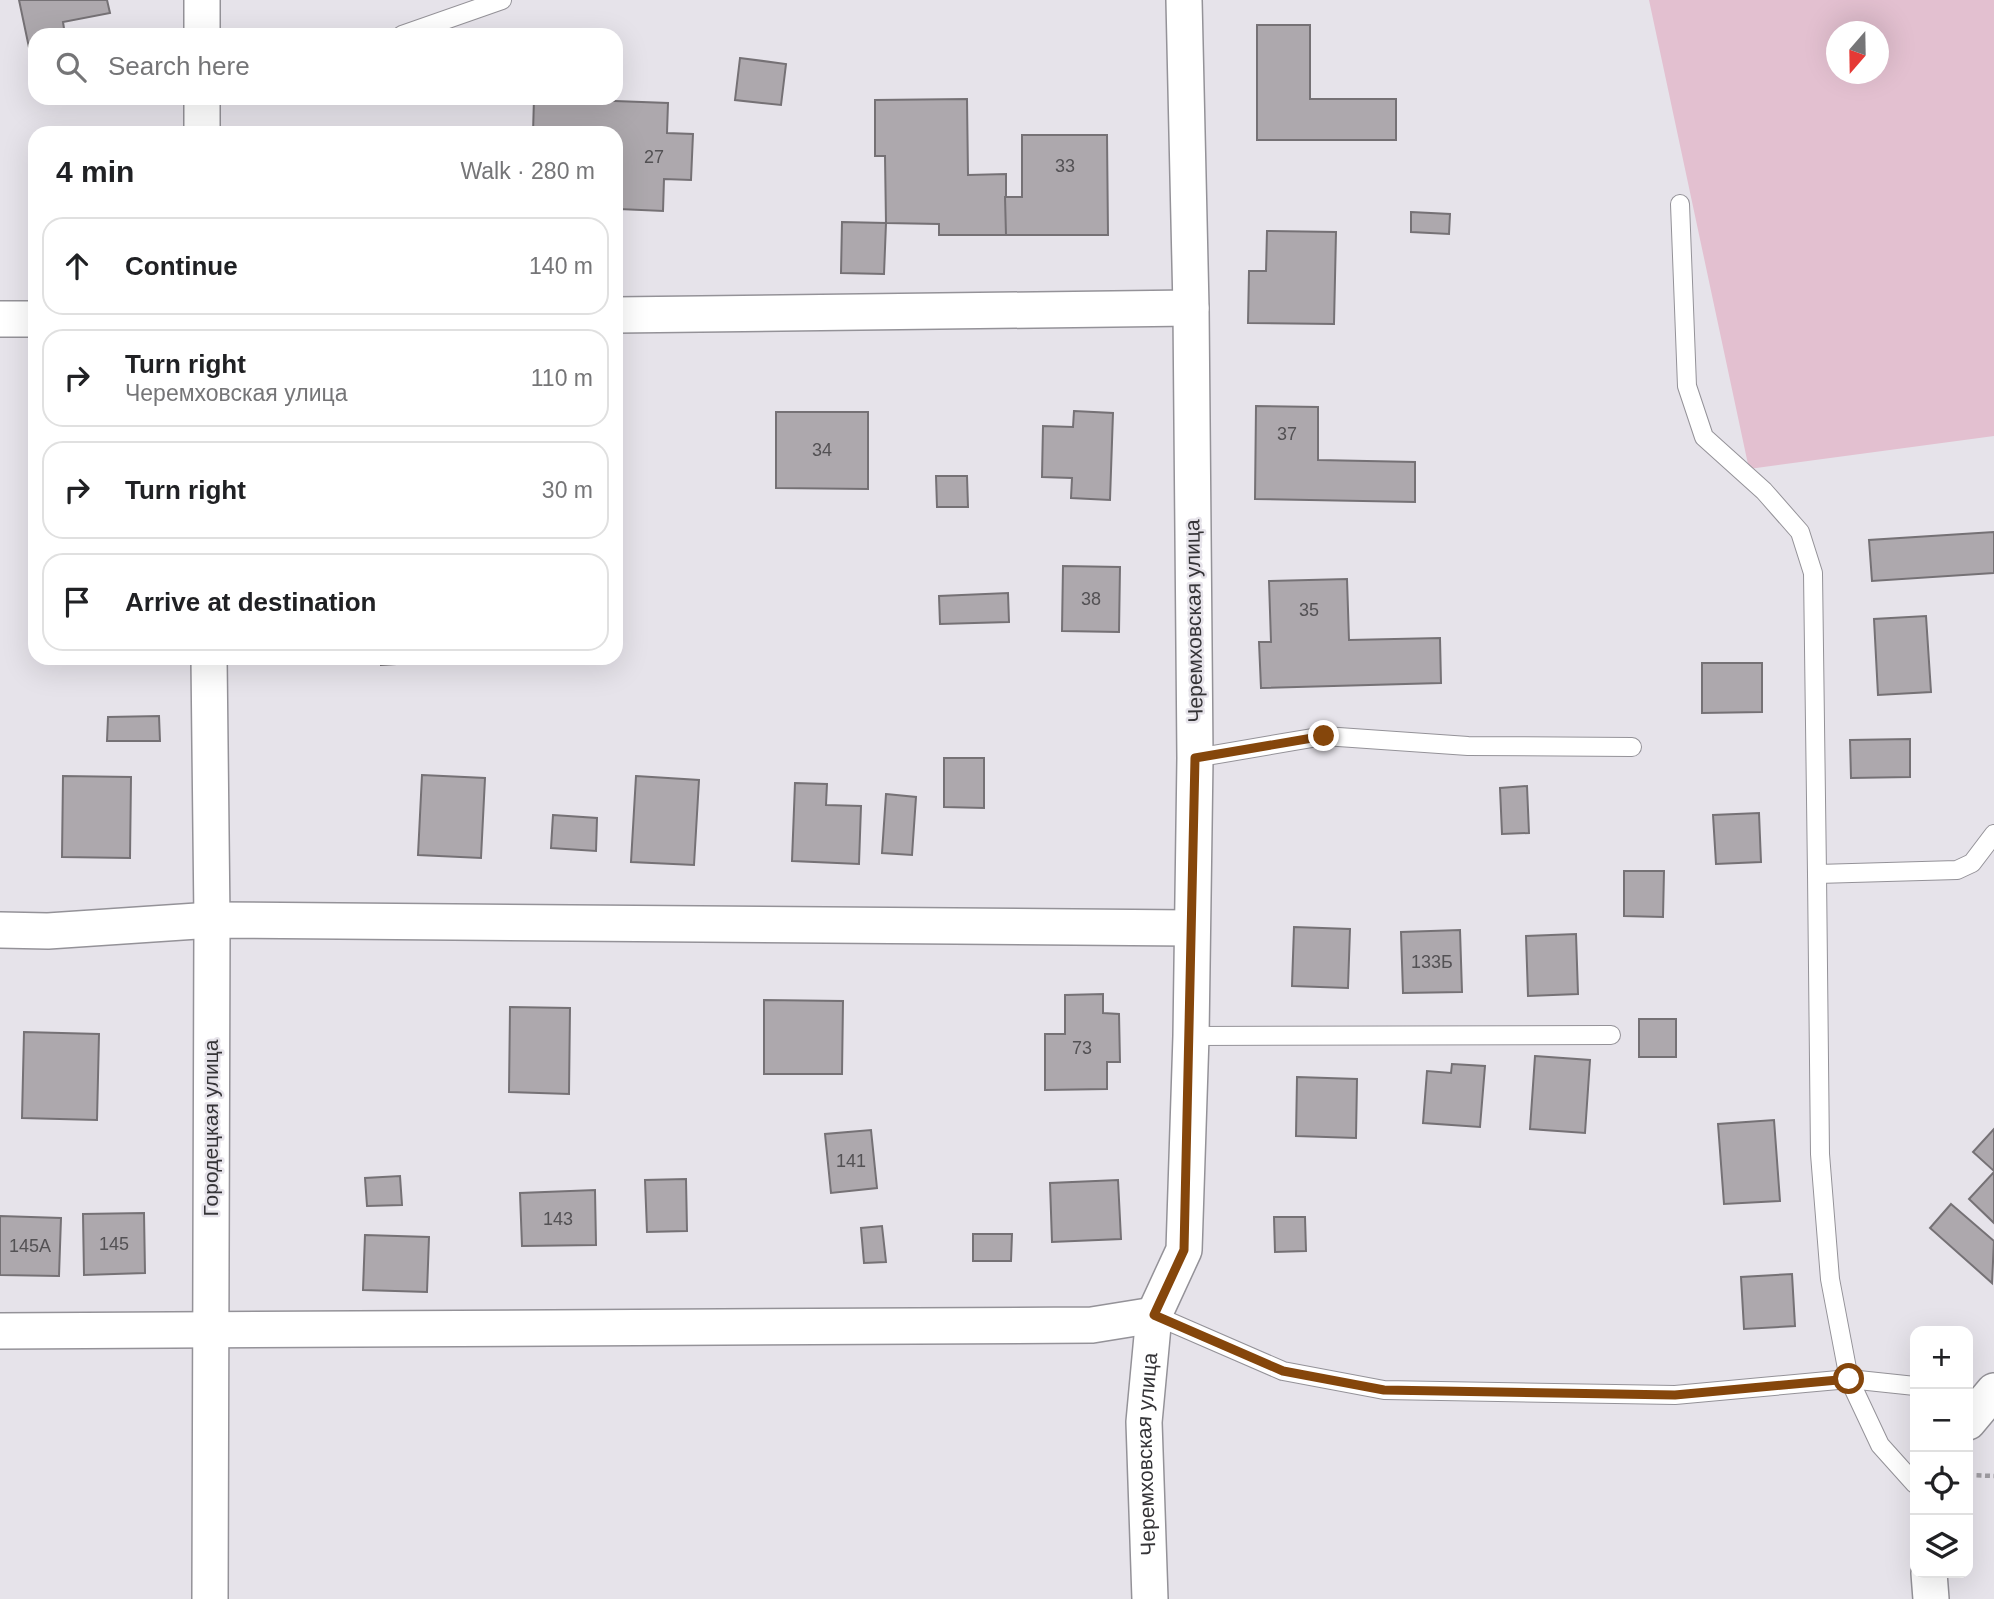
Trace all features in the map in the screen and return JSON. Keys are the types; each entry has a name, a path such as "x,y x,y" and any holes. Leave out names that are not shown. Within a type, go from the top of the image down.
{"street":[{"path":"202,0 202,28"},
{"name":"Черемховская улица","path":"1150,1599 1144,1422 1154,1315 1184,1250 1191,1035 1190,928 1195,758 1191,308 1184,0"},
{"path":"623,315 1191,308"},
{"path":"0,319 28,319"},
{"name":"Городецкая улица","path":"209,665 212,920 210,1599"},
{"path":"0,930 48,931 212,920 1190,928"},
{"path":"0,1331 1092,1325 1154,1315"},
{"path":"1973,1413 1985,1392"},
{"path":"1929,1578 1931,1599"}],"lane":[{"path":"422,28 502,0"},
{"path":"1680,204 1687,386 1704,437 1764,491 1800,532 1813,573 1820,1154 1830,1279 1849,1379 1880,1444 1910,1478"},
{"path":"1195,758 1324,736 1468,746 1632,747"},
{"path":"1817,874 1957,870 1972,863 1994,834"},
{"path":"1191,1035 1611,1035"},
{"path":"1154,1315 1283,1371 1384,1390 1675,1395 1849,1379 1910,1385"}],"path":[{"path":"1973,1475 1994,1476"}],"shaded area":[{"path":"1649,0 1994,0 1994,436 1749,469"}],"building":[{"path":"19,0 107,0 110,13 63,22 64,28 28,28 28,43"},
{"path":"1257,25 1310,25 1310,99 1396,99 1396,140 1257,140"},
{"path":"740,58 786,64 781,105 735,100"},
{"path":"967,99 968,175 1006,174 1006,235 939,235 939,224 886,223 885,156 875,156 875,100"},
{"path":"623,101 668,103 667,133 693,134 691,180 664,179 663,211 623,209 623,126 533,126 534,105 623,105"},
{"path":"1022,135 1107,135 1108,235 1006,235 1005,197 1022,197"},
{"path":"1411,212 1450,214 1449,234 1411,232"},
{"path":"842,222 886,223 884,274 841,273"},
{"path":"1267,231 1336,232 1334,324 1248,323 1249,271 1266,271"},
{"path":"1256,406 1318,407 1318,460 1415,462 1415,502 1255,499"},
{"path":"1074,411 1113,413 1110,500 1071,498 1072,478 1042,477 1043,426 1073,427"},
{"path":"776,412 868,412 868,489 776,488"},
{"path":"936,476 967,476 968,507 937,507"},
{"path":"1994,532 1994,573 1872,581 1869,540"},
{"path":"1063,566 1120,567 1119,632 1062,631"},
{"path":"1347,579 1349,640 1440,638 1441,683 1261,688 1259,642 1271,642 1269,581"},
{"path":"1008,593 1009,622 940,624 939,596"},
{"path":"1926,616 1931,692 1878,695 1874,619"},
{"path":"1702,663 1762,663 1762,712 1702,713"},
{"path":"159,716 160,741 107,741 108,717"},
{"path":"1910,739 1910,777 1851,778 1850,740"},
{"path":"944,758 984,758 984,808 944,807"},
{"path":"422,775 485,778 481,858 418,855"},
{"path":"63,776 131,777 130,858 62,857"},
{"path":"636,776 699,780 694,865 631,862"},
{"path":"795,783 827,784 826,805 861,806 859,864 792,861"},
{"path":"1527,786 1529,833 1502,834 1500,788"},
{"path":"886,794 916,797 912,855 882,853"},
{"path":"1759,813 1761,862 1716,864 1713,815"},
{"path":"553,815 597,818 596,851 551,848"},
{"path":"1624,871 1664,871 1663,917 1624,916"},
{"path":"1294,927 1350,929 1348,988 1292,986"},
{"path":"1460,930 1462,992 1403,993 1401,932"},
{"path":"1576,934 1578,994 1528,996 1526,936"},
{"path":"1103,994 1103,1013 1119,1014 1120,1062 1107,1062 1107,1089 1045,1090 1045,1034 1065,1034 1065,995"},
{"path":"764,1000 843,1001 842,1074 764,1074"},
{"path":"510,1007 570,1008 569,1094 509,1092"},
{"path":"1639,1019 1676,1019 1676,1057 1639,1057"},
{"path":"24,1032 99,1034 97,1120 22,1118"},
{"path":"1535,1056 1590,1060 1585,1133 1530,1129"},
{"path":"1452,1064 1485,1066 1480,1127 1423,1123 1427,1071 1451,1073"},
{"path":"1297,1077 1357,1079 1356,1138 1296,1136"},
{"path":"1774,1120 1780,1201 1724,1204 1718,1124"},
{"path":"1994,1129 1994,1171 1973,1152"},
{"path":"871,1130 877,1188 831,1193 825,1134"},
{"path":"1994,1172 1994,1223 1969,1199"},
{"path":"400,1176 402,1205 367,1206 365,1178"},
{"path":"686,1179 687,1231 647,1232 645,1180"},
{"path":"1118,1180 1121,1239 1052,1242 1050,1183"},
{"path":"595,1190 596,1245 522,1246 520,1193"},
{"path":"1951,1204 1994,1241 1992,1283 1930,1228"},
{"path":"144,1213 145,1273 84,1275 83,1214"},
{"path":"0,1216 61,1218 59,1276 0,1275"},
{"path":"1274,1217 1305,1217 1306,1251 1275,1252"},
{"path":"882,1226 886,1262 864,1263 861,1228"},
{"path":"973,1234 1012,1234 1011,1261 973,1261"},
{"path":"365,1235 429,1237 427,1292 363,1290"},
{"path":"1792,1274 1795,1326 1744,1329 1741,1277"}],"route":[{"path":"1324,736 1195,758 1190,928 1191,1035 1184,1250 1154,1315 1283,1371 1384,1390 1675,1395 1849,1379"}]}
